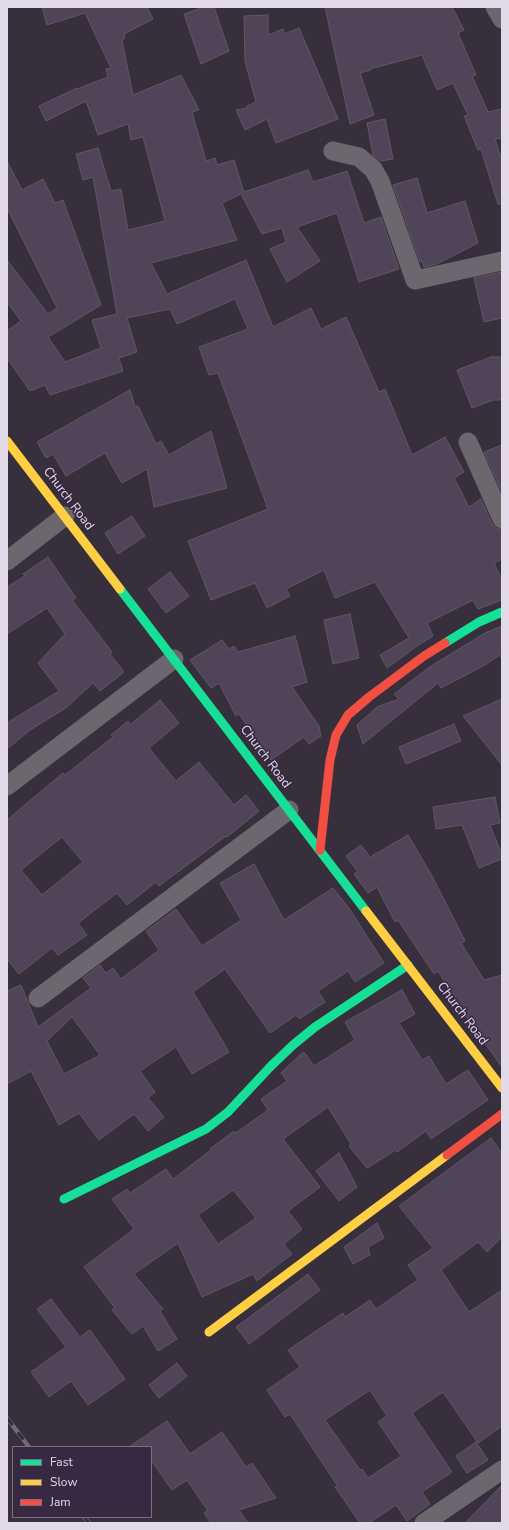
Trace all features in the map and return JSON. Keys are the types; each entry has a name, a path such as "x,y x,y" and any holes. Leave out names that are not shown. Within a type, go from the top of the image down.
{"street":[{"path":"495,7 502,19"},
{"path":"333,151 359,157 373,169 380,181 415,280 502,261"},
{"name":"Church Road","path":"7,441 502,1088"},
{"path":"468,442 502,519"},
{"path":"7,561 65,516"},
{"path":"320,850 330,760 336,735 348,715 369,697 424,656 479,622 502,612"},
{"path":"7,786 174,659"},
{"path":"38,998 289,810"},
{"path":"64,1199 206,1129 228,1112 271,1066 315,1026 408,965"},
{"path":"209,1332 502,1114"},
{"path":"424,1523 502,1470"}],"building":[{"path":"42,7 147,7 153,19 124,34 125,38 122,40 133,95 181,75 199,110 192,112 206,161 215,158 217,165 234,160 244,192 308,170 313,182 347,171 364,223 381,217 399,269 359,282 337,213 297,227 320,261 287,282 270,249 286,242 282,228 262,234 241,194 222,203 237,240 151,263 167,294 246,260 273,327 311,308 321,329 346,317 379,392 385,389 412,455 445,437 464,472 454,478 469,507 481,499 492,524 496,528 502,530 502,559 494,563 502,580 502,600 478,609 473,600 427,623 433,636 387,668 380,655 409,638 375,582 335,598 324,570 286,589 290,596 267,608 255,583 211,600 188,541 268,509 218,373 209,375 199,347 248,329 235,299 177,324 170,309 127,318 137,352 119,358 123,371 50,395 45,385 30,391 7,358 7,331 21,321 7,302 7,260 48,314 57,308 7,208 7,161 22,190 43,179 55,203 63,200 101,305 48,337 65,362 101,348 92,320 117,314 93,177 83,180 76,154 98,148 111,191 121,189 128,230 165,221 143,137 131,140 128,124 98,135 86,101 46,121 39,106 77,88 108,77 106,69 111,68 85,13 47,25"},
{"path":"204,7 214,7 229,51 201,64 184,14"},
{"path":"325,7 452,7 464,30 458,33 476,75 472,76 488,112 502,109 502,138 495,139 502,161 502,204 498,204 481,149 478,150 464,116 468,115 453,83 437,90 422,55 360,73 374,115 350,124"},
{"path":"268,15 268,35 283,29 284,34 299,28 338,119 276,143 267,119 245,130 236,110 247,108 247,106 256,102 245,61 244,16"},
{"path":"385,119 393,159 381,161 373,155 367,123"},
{"path":"417,178 427,213 465,201 478,243 437,264 424,267 422,261 420,262 393,185"},
{"path":"502,272 502,318 484,322 474,278"},
{"path":"491,357 502,357 502,400 493,400 472,408 457,370"},
{"path":"130,390 135,407 138,406 156,444 161,441 169,455 211,431 227,488 154,507 147,469 122,483 105,453 66,476 53,454 46,458 37,442"},
{"path":"502,445 502,492 484,452"},
{"path":"132,516 145,536 118,554 105,533"},
{"path":"48,557 76,598 72,600 112,652 110,654 124,672 100,691 93,683 66,708 30,730 7,749 7,723 59,691 38,663 65,634 47,608 7,634 7,587 25,576 23,574"},
{"path":"170,572 189,596 166,613 148,589"},
{"path":"350,614 359,658 333,664 324,620"},
{"path":"502,626 502,660 500,655 485,665 441,688 438,683 363,744 357,725 377,707 399,699 394,694 431,666 485,633"},
{"path":"295,636 307,682 292,687 319,726 321,736 309,744 304,737 271,760 239,714 236,716 219,683 211,688 190,660 222,640 229,649 234,646 238,652"},
{"path":"502,699 502,765 463,716"},
{"path":"160,700 179,723 149,748 176,781 199,762 234,805 246,795 259,811 227,837 226,836 159,886 156,882 127,905 117,893 78,923 87,935 58,955 52,948 19,974 7,959 7,820 63,773 65,775 113,737 111,735 128,721 130,725","holes":["62,837 83,862 42,895 21,870"]},
{"path":"454,724 461,741 406,764 399,747"},
{"path":"495,797 500,823 490,825 502,855 502,859 479,868 462,825 436,829 433,807"},
{"path":"408,835 432,876 465,941 461,943 484,980 502,975 502,1067 469,1021 438,971 434,974 398,920 395,922 377,887 368,893 354,874 358,872 346,856 361,845 370,857"},
{"path":"254,864 284,920 333,888 349,908 384,963 355,982 348,971 318,991 325,1002 299,1019 296,1015 270,1033 225,969 193,992 229,1052 192,1074 176,1047 140,1071 155,1092 148,1098 164,1117 148,1131 134,1114 99,1140 79,1113 59,1125 31,1071 7,1084 7,991 21,985 38,1027 91,988 83,978 100,965 106,973 113,968 121,979 159,950 146,931 176,909 202,946 241,920 220,883","holes":["72,1017 100,1055 64,1074 47,1041"]},
{"path":"402,990 415,1014 399,1023 422,1060 429,1056 446,1084 468,1070 488,1100 431,1139 426,1131 397,1152 396,1150 367,1168 349,1146 351,1144 328,1107 283,1139 320,1187 288,1211 302,1229 284,1244 292,1254 257,1281 253,1274 202,1297 178,1243 134,1274 163,1309 160,1311 177,1339 158,1351 143,1326 132,1334 112,1310 115,1308 84,1267 134,1229 112,1199 127,1189 130,1193 166,1169 173,1179 234,1131 236,1133 268,1110 261,1099 287,1081 281,1073 301,1054 304,1052 314,1066 355,1040 345,1022","holes":["233,1190 256,1218 218,1244 198,1215"]},
{"path":"491,1138 502,1153 502,1237 487,1252 478,1242 441,1270 469,1312 502,1290 502,1426 478,1443 443,1392 412,1413 452,1472 422,1492 430,1504 407,1521 396,1505 369,1523 360,1523 335,1487 337,1485 290,1414 285,1417 267,1390 300,1367 288,1350 343,1313 345,1317 370,1300 376,1309 418,1280 408,1265 433,1248 399,1206","holes":["370,1390 387,1416 378,1422 401,1456 368,1478 362,1469 360,1470 325,1420"]},
{"path":"339,1153 357,1187 339,1201 316,1171"},
{"path":"377,1223 384,1238 368,1247 370,1255 353,1264 344,1247"},
{"path":"308,1274 320,1290 249,1344 236,1327"},
{"path":"51,1299 80,1337 90,1330 125,1379 88,1405 71,1381 49,1397 31,1372 66,1347 37,1309"},
{"path":"177,1363 187,1376 159,1398 149,1385"},
{"path":"167,1421 190,1454 222,1432 246,1467 252,1463 276,1498 239,1510 248,1523 211,1523 204,1513 208,1511 187,1480 172,1490 152,1461 152,1446 130,1446"},
{"path":"476,1442 488,1460 467,1473 456,1456"},
{"path":"502,1485 502,1523 465,1523"}],"railway":[{"path":"7,1418 28,1446"},
{"path":"85,1518 89,1523"}],"traffic: fast":[{"path":"120,589 366,911"},
{"path":"445,643 479,622 502,612"},
{"path":"64,1199 206,1129 228,1112 271,1066 315,1027 408,965"}],"traffic: slow":[{"path":"7,441 120,589"},
{"path":"366,911 502,1088"},
{"path":"209,1332 447,1155"}],"traffic: jam":[{"path":"320,850 330,760 336,735 348,715 369,697 424,656 445,643"},
{"path":"447,1155 502,1114"}]}
